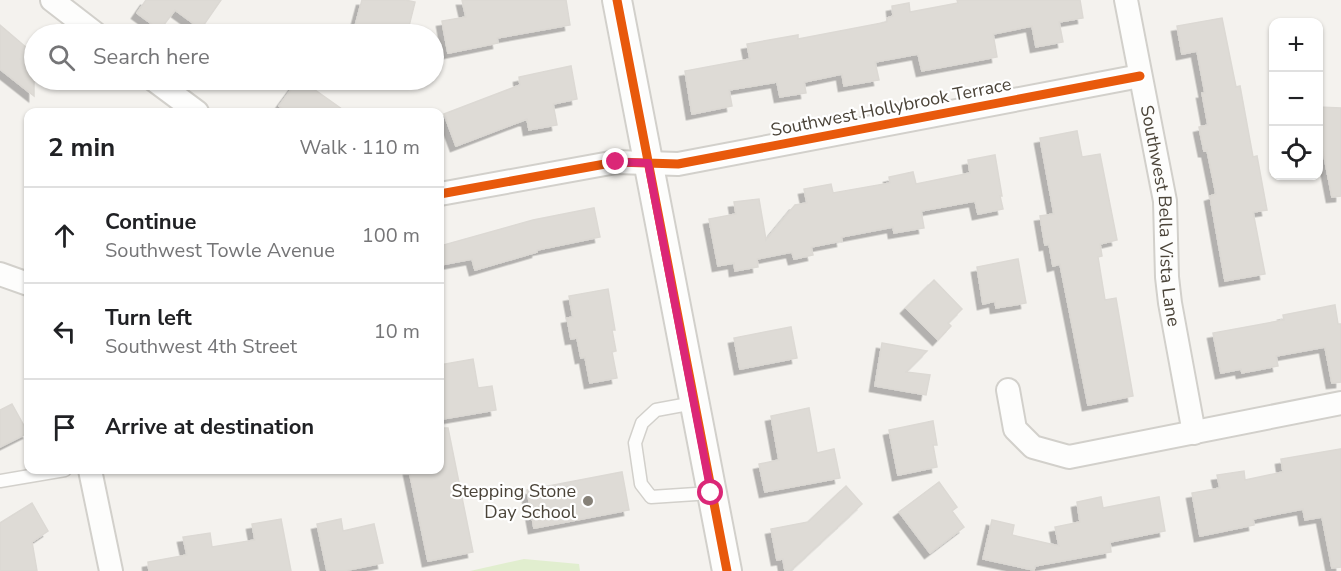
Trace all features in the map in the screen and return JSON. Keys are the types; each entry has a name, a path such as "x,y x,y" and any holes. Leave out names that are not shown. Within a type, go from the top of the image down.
{"street":[{"path":"52,0 83,24"},
{"path":"616,0 726,571"},
{"name":"Southwest Bella Vista Lane","path":"1126,0 1165,201 1170,303 1194,433"},
{"name":"Southwest Hollybrook Terrace","path":"444,193 616,162 678,164 1140,76"},
{"path":"167,90 191,108"},
{"path":"0,274 24,283"},
{"path":"1008,390 1015,429 1034,447 1069,457 1341,403"},
{"path":"91,474 111,571"}],"lane":[{"path":"694,403 656,411 642,423 635,444 641,484 651,497 711,493"},
{"path":"0,481 41,474"}],"green space":[{"path":"524,559 579,564 580,571 470,571"}],"building":[{"path":"146,0 221,0 204,24 194,24 175,10 164,24 152,24 137,13"},
{"path":"362,0 415,2 410,24 356,24"},
{"path":"462,0 566,0 570,25 497,38 498,43 448,53 442,21 466,17"},
{"path":"957,0 1080,0 1083,18 1059,22 1063,42 1036,47 1032,26 993,34 997,57 922,71 918,54 875,62 879,80 844,86 842,74 804,82 806,93 780,97 777,82 729,90 732,106 692,114 685,71 750,59 747,44 798,35 798,39 887,22 887,18 893,16 892,6 909,3 910,12 958,3"},
{"path":"1222,18 1236,87 1240,86 1253,157 1257,156 1267,210 1253,212 1265,274 1225,281 1210,196 1216,194 1207,150 1204,151 1199,127 1208,125 1202,93 1205,93 1197,51 1182,54 1177,26"},
{"path":"0,25 24,45 24,88 0,69"},
{"path":"571,66 577,99 553,104 557,125 529,130 527,119 456,146 444,114 520,85 519,77"},
{"path":"26,90 34,90 34,96"},
{"path":"291,90 315,90 340,108 282,108 279,106"},
{"path":"1323,107 1341,108 1341,196 1332,197 1323,151"},
{"path":"1077,131 1082,157 1100,154 1117,240 1100,244 1102,256 1098,257 1105,300 1116,298 1133,396 1088,405 1060,264 1053,266 1049,244 1045,245 1040,216 1054,214 1040,138"},
{"path":"995,155 1003,209 978,214 975,201 921,211 924,228 894,233 893,227 841,237 842,241 811,247 813,255 794,259 792,252 757,259 758,267 735,271 734,263 718,266 709,219 736,214 734,202 759,199 766,240 795,205 807,203 804,189 831,184 833,193 890,183 889,177 913,172 916,184 970,173 968,160"},
{"path":"594,208 600,237 537,250 537,252 475,270 472,259 444,264 444,245 533,220"},
{"path":"1018,259 1026,303 996,308 995,301 983,304 977,267"},
{"path":"934,280 962,309 948,323 951,326 938,340 906,308"},
{"path":"608,289 615,330 612,330 616,351 612,352 617,378 590,383 585,357 581,358 577,338 571,339 567,318 573,317 569,296"},
{"path":"1335,305 1338,324 1341,324 1341,382 1332,383 1325,347 1276,356 1278,366 1242,373 1241,369 1221,373 1213,333 1284,320 1283,315"},
{"path":"791,327 797,358 740,369 734,338"},
{"path":"882,343 927,351 906,372 930,375 926,395 875,386"},
{"path":"473,359 478,388 492,386 496,410 444,419 444,364"},
{"path":"12,404 24,426 24,435 0,447 0,410"},
{"path":"809,408 817,453 834,449 840,478 765,492 759,464 779,460 771,416"},
{"path":"933,421 937,445 933,445 937,467 898,475 889,430"},
{"path":"444,428 448,428 473,552 428,561 410,474 444,474"},
{"path":"1341,449 1341,567 1332,568 1322,517 1305,520 1303,509 1253,519 1254,525 1200,536 1192,493 1220,488 1217,475 1244,471 1245,480 1283,472 1281,459"},
{"path":"622,472 629,510 534,528 527,490"},
{"path":"939,482 957,507 952,511 964,527 930,553 899,512"},
{"path":"846,486 862,504 790,571 785,571 783,559 777,560 771,529 808,522"},
{"path":"1101,497 1103,508 1159,497 1165,531 1110,542 1111,552 1035,566 1034,570 983,559 992,520 1014,525 1012,535 1059,546 1055,527 1080,522 1077,502"},
{"path":"32,503 48,531 32,542 37,571 0,571 0,523"},
{"path":"281,519 291,571 149,571 148,562 187,555 183,537 210,533 212,547 255,540 252,524"},
{"path":"341,519 343,531 374,524 383,563 343,571 327,571 317,524"}],"cycle path":[{"path":"617,0 727,571"},
{"path":"444,193 616,162 678,164 1140,76"}],"place":[{"name":"Stepping Stone Day School","path":"588,501"}],"route":[{"path":"616,162 648,163 711,493"}]}
